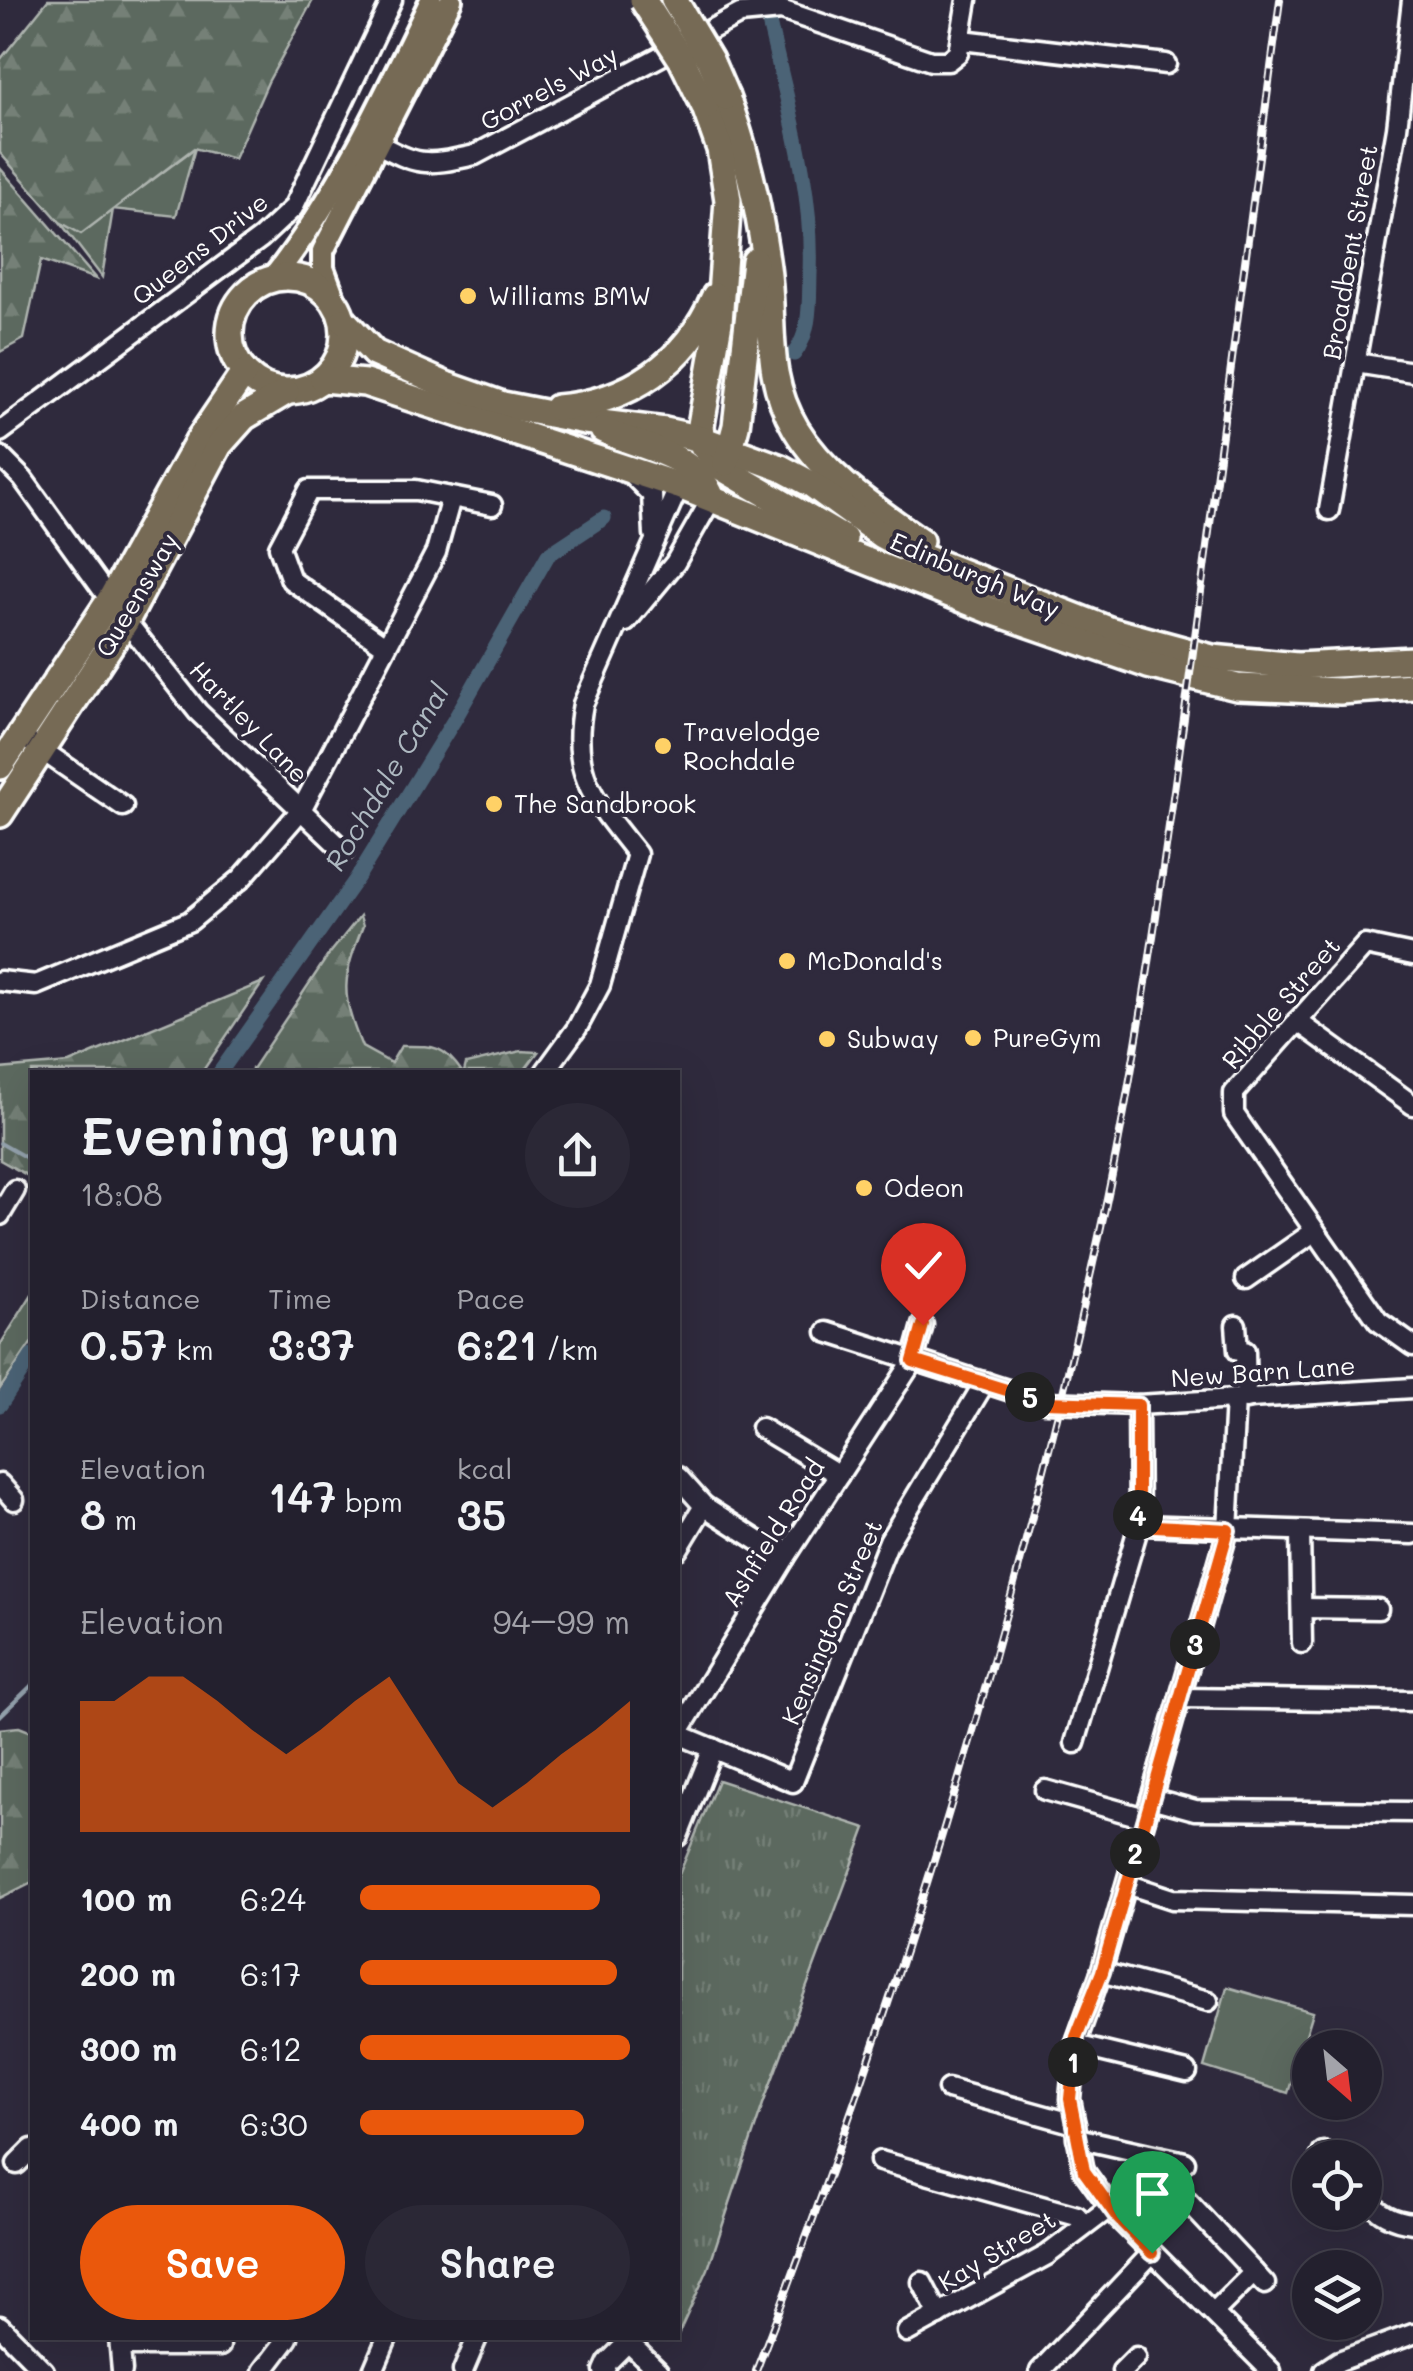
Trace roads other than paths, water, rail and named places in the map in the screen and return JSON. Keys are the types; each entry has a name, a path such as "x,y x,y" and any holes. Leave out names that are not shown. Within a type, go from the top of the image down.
{"highway":[{"path":"642,0 682,60 742,137 768,270 772,364 781,400 798,432 835,476 868,504 982,582"},
{"path":"674,0 710,60 728,200 723,278 701,439 684,475"},
{"path":"712,498 727,459 738,407 758,216"},
{"path":"293,276 312,282 340,312 345,339 340,358 323,379 306,389 286,392 266,388 244,373 234,356 229,337 232,316 241,299 256,285 273,278 293,276"},
{"path":"503,405 580,406 621,394 654,375 693,337 723,278"},
{"name":"Edinburgh Way","path":"340,312 374,354 410,372 503,405 701,439 727,459 812,484 908,550 1109,630 1212,658 1296,666 1413,660"},
{"name":"Queensway","path":"0,814 31,744 110,600 198,441 244,373"},
{"name":"Edinburgh Way","path":"323,379 366,382 618,465 684,475 712,498 992,611 1116,655 1237,687 1340,691 1413,686"},
{"name":"Queensway","path":"0,766 31,744 126,621 219,445 244,417 286,392"},
{"path":"585,422 635,445 679,458 684,475"},
{"path":"727,459 892,571"}],"main road":[{"path":"340,312 323,268 323,251 431,0"},
{"path":"273,278 371,141 451,0"}],"street":[{"name":"Queens Drive","path":"0,432 261,238 293,208 392,0"},
{"path":"967,0 962,40 1166,64"},
{"name":"Broadbent Street","path":"1329,510 1405,129 1412,0"},
{"name":"Gorrels Way","path":"371,141 412,162 441,162 476,155 740,14 781,10 940,62 954,58 962,40"},
{"path":"1356,363 1413,372"},
{"path":"0,456 23,479 110,600"},
{"path":"618,465 641,480 652,495 654,544"},
{"path":"546,1070 577,1028 600,985 637,854 584,781 578,755 583,704 684,475"},
{"path":"385,646 292,580 279,547 308,490 416,490 492,505"},
{"path":"0,982 36,985 190,922 242,879 301,810 436,552 451,498"},
{"path":"613,638 675,563 712,498"},
{"name":"Hartley Lane","path":"126,621 198,712 344,851"},
{"path":"31,744 123,806"},
{"name":"Ribble Street","path":"1315,1231 1234,1114 1234,1094 1365,945 1413,955"},
{"path":"1298,1021 1413,1105"},
{"path":"0,1215 15,1190"},
{"path":"1246,1279 1315,1231 1378,1321 1413,1346"},
{"name":"Ashfield Road","path":"680,1724 913,1361 923,1325"},
{"path":"1236,1325 1238,1352 1245,1351 1228,1530 1102,1972 1075,2045 1070,2099 1084,2171 1109,2208 1270,2371"},
{"name":"New Barn Lane","path":"827,1332 1045,1402 1138,1405 1413,1388"},
{"name":"Kensington Street","path":"712,1748 793,1782 889,1540 986,1382"},
{"path":"1075,1742 1138,1525 1138,1405"},
{"path":"761,1428 839,1475"},
{"path":"680,1479 704,1506 785,1558"},
{"path":"0,1484 14,1500"},
{"path":"680,1547 704,1506"},
{"path":"1138,1525 1413,1534"},
{"path":"1300,1532 1302,1643"},
{"path":"1302,1608 1378,1609"},
{"path":"1180,1698 1413,1701"},
{"path":"680,1724 712,1748 680,1831"},
{"path":"1045,1790 1145,1818"},
{"path":"1151,1798 1196,1810 1413,1812"},
{"path":"1127,1884 1172,1899 1413,1905"},
{"path":"1102,1972 1208,2001"},
{"path":"1075,2045 1187,2072"},
{"path":"948,2088 1185,2162"},
{"path":"17,2164 30,2152"},
{"path":"880,2162 1077,2216 1086,2225"},
{"path":"1172,2185 1260,2278 1214,2312"},
{"name":"Kay Street","path":"907,2332 1047,2255 1109,2208"},
{"path":"1382,2214 1413,2223"},
{"path":"1041,2371 1152,2253"},
{"path":"922,2282 939,2315"},
{"path":"0,2326 44,2371"},
{"path":"1324,2371 1339,2360 1413,2334"},
{"path":"263,2371 286,2340"},
{"path":"373,2371 386,2340"},
{"path":"463,2371 475,2340"},
{"path":"604,2371 626,2340 655,2370"},
{"path":"122,2371 120,2342 220,2346"},
{"path":"1122,2371 1136,2356"}],"waterway":[{"name":"Rochdale Canal","path":"764,0 796,136 810,239 808,315 794,354"},
{"name":"Rochdale Canal","path":"221,1070 357,878 456,717 548,555 604,518"},
{"path":"0,1143 30,1160"},
{"name":"Rochdale Canal","path":"0,1405 30,1359"},
{"path":"0,1716 30,1687"}],"railway":[{"path":"756,2371 861,2084 955,1792 1074,1349 1107,1199 1160,890 1280,0"}],"place":[{"name":"Williams BMW","path":"468,296"},
{"name":"Travelodge Rochdale","path":"663,746"},
{"name":"The Sandbrook","path":"494,804"},
{"name":"McDonald's","path":"787,961"},
{"name":"PureGym","path":"973,1038"},
{"name":"Subway","path":"827,1039"},
{"name":"Odeon","path":"864,1188"}]}
